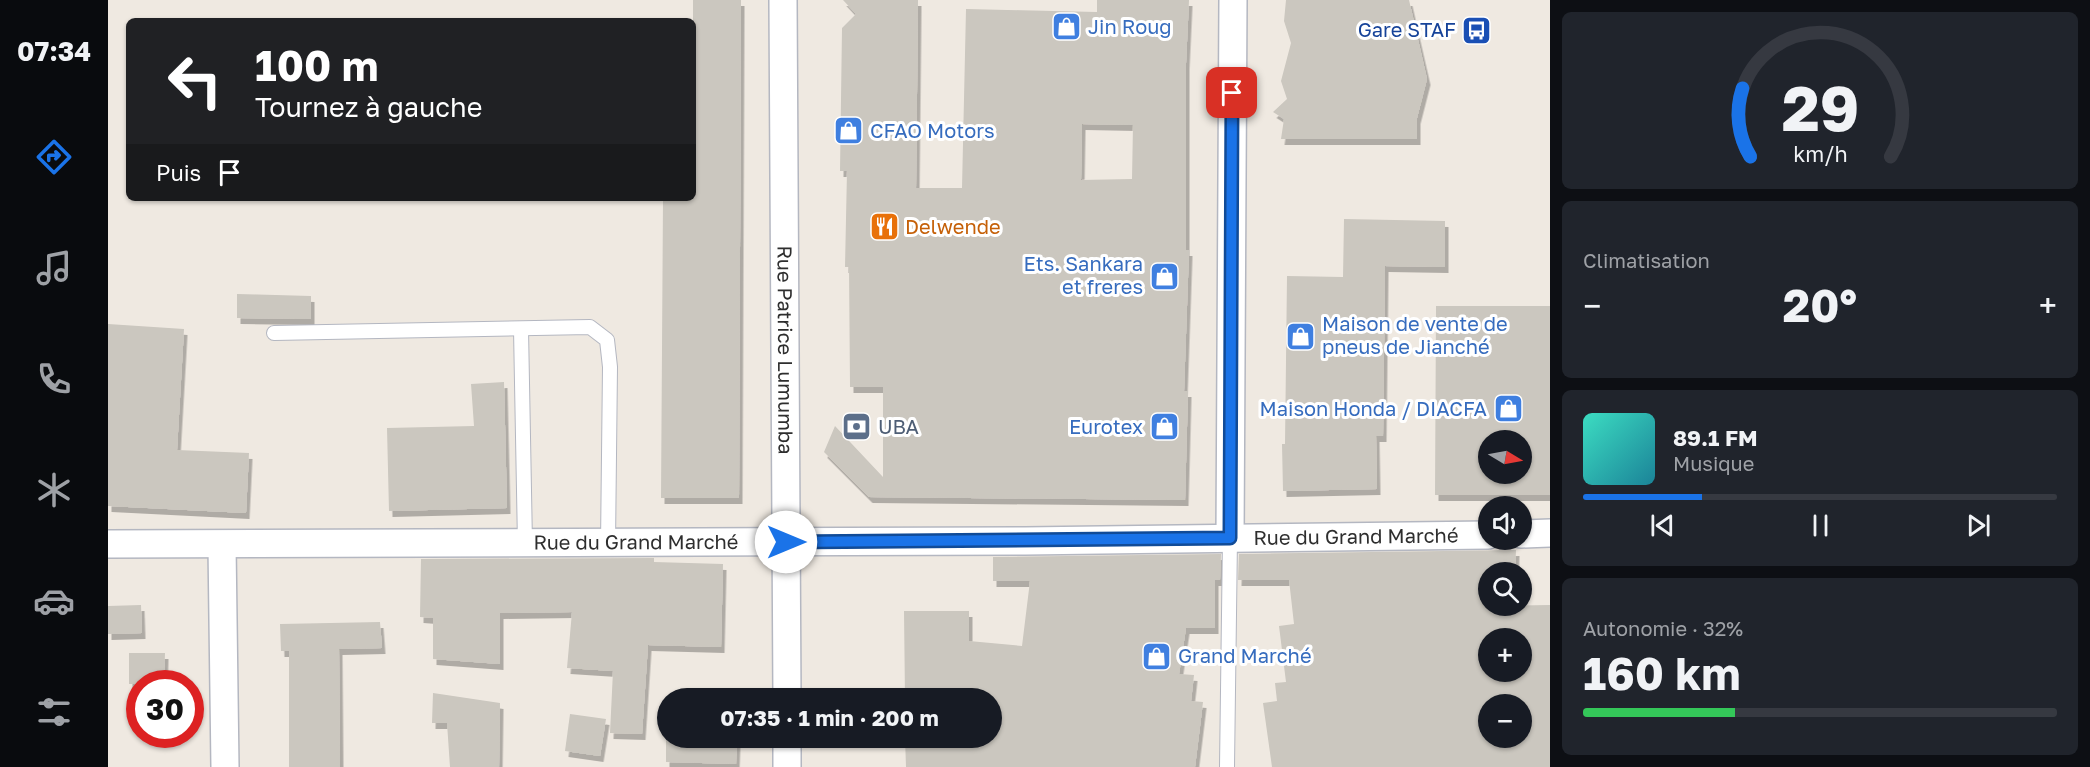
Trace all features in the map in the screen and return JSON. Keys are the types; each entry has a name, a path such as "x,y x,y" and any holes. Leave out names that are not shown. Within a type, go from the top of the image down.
{"street":[{"name":"Rue Patrice Lumumba","path":"783,0 787,688"},
{"path":"1230,538 1233,0"},
{"path":"1532,534 1550,533"},
{"name":"Rue du Grand Marché","path":"108,544 608,544 1478,535"},
{"path":"222,545 225,767"},
{"path":"787,748 787,767"}],"lane":[{"path":"274,333 590,327 607,340 610,367 608,544"},
{"path":"521,329 525,544"},
{"path":"1227,767 1230,538"}],"building":[{"path":"693,0 741,0 739,498 661,498 663,201 696,201 696,18 693,18"},
{"path":"843,0 918,0 916,188 962,188 966,9 1097,12 1097,0 1189,0 1186,63 1186,250 1189,250 1184,391 1188,391 1185,500 869,497 824,452 835,426 883,477 883,387 850,387 849,267 845,267 847,171 840,171 842,28 856,14","holes":["1082,124 1133,125 1132,179 1081,180"]},
{"path":"1286,0 1409,0 1427,79 1417,118 1417,139 1281,139 1284,119 1273,112 1287,99 1281,81 1291,43 1284,21"},
{"path":"1344,219 1445,221 1445,267 1385,266 1383,436 1376,436 1377,489 1283,491 1282,444 1285,444 1287,276 1343,277"},
{"path":"237,294 311,296 311,319 237,318"},
{"path":"1436,306 1550,306 1550,495 1435,495"},
{"path":"108,324 184,329 177,450 249,453 246,513 108,506"},
{"path":"504,382 507,508 389,511 387,428 474,426 471,384"},
{"path":"1516,550 1515,562 1478,562 1478,616 1532,616 1532,605 1550,605 1550,767 1272,767 1263,703 1277,701 1275,683 1286,682 1279,626 1294,624 1289,580 1238,580 1239,554"},
{"path":"1221,554 1220,580 1215,580 1215,628 1186,628 1179,674 1194,675 1191,701 1203,702 1195,767 906,767 905,748 1002,748 1002,688 905,688 904,611 969,611 969,641 1022,646 1030,581 993,581 993,557"},
{"path":"654,558 654,562 723,564 721,647 648,645 642,734 610,733 613,671 567,668 572,612 500,613 500,664 433,659 433,618 420,617 421,559"},
{"path":"141,605 142,633 108,634 108,606"},
{"path":"380,622 382,648 339,649 340,767 289,767 289,651 281,651 280,624"},
{"path":"129,653 165,653 164,670 129,670"},
{"path":"433,693 500,703 499,767 450,767 447,723 432,723"},
{"path":"570,714 606,719 600,756 565,751"},
{"path":"666,748 737,748 736,764 666,762"}],"place":[{"name":"Jin Roug","path":"1067,27"},
{"name":"Gare STAF","path":"1477,30"},
{"name":"CFAO Motors","path":"849,131"},
{"name":"Delwende","path":"884,227"},
{"name":"Ets. Sankara et freres","path":"1164,276"},
{"name":"Maison de vente de pneus de Jianché","path":"1301,336"},
{"name":"Maison Honda / DIACFA","path":"1508,409"},
{"name":"UBA","path":"857,427"},
{"name":"Eurotex","path":"1164,427"},
{"name":"Grand Marché","path":"1157,656"}],"route":[{"path":"786,542 1230,538 1232,93"}]}
